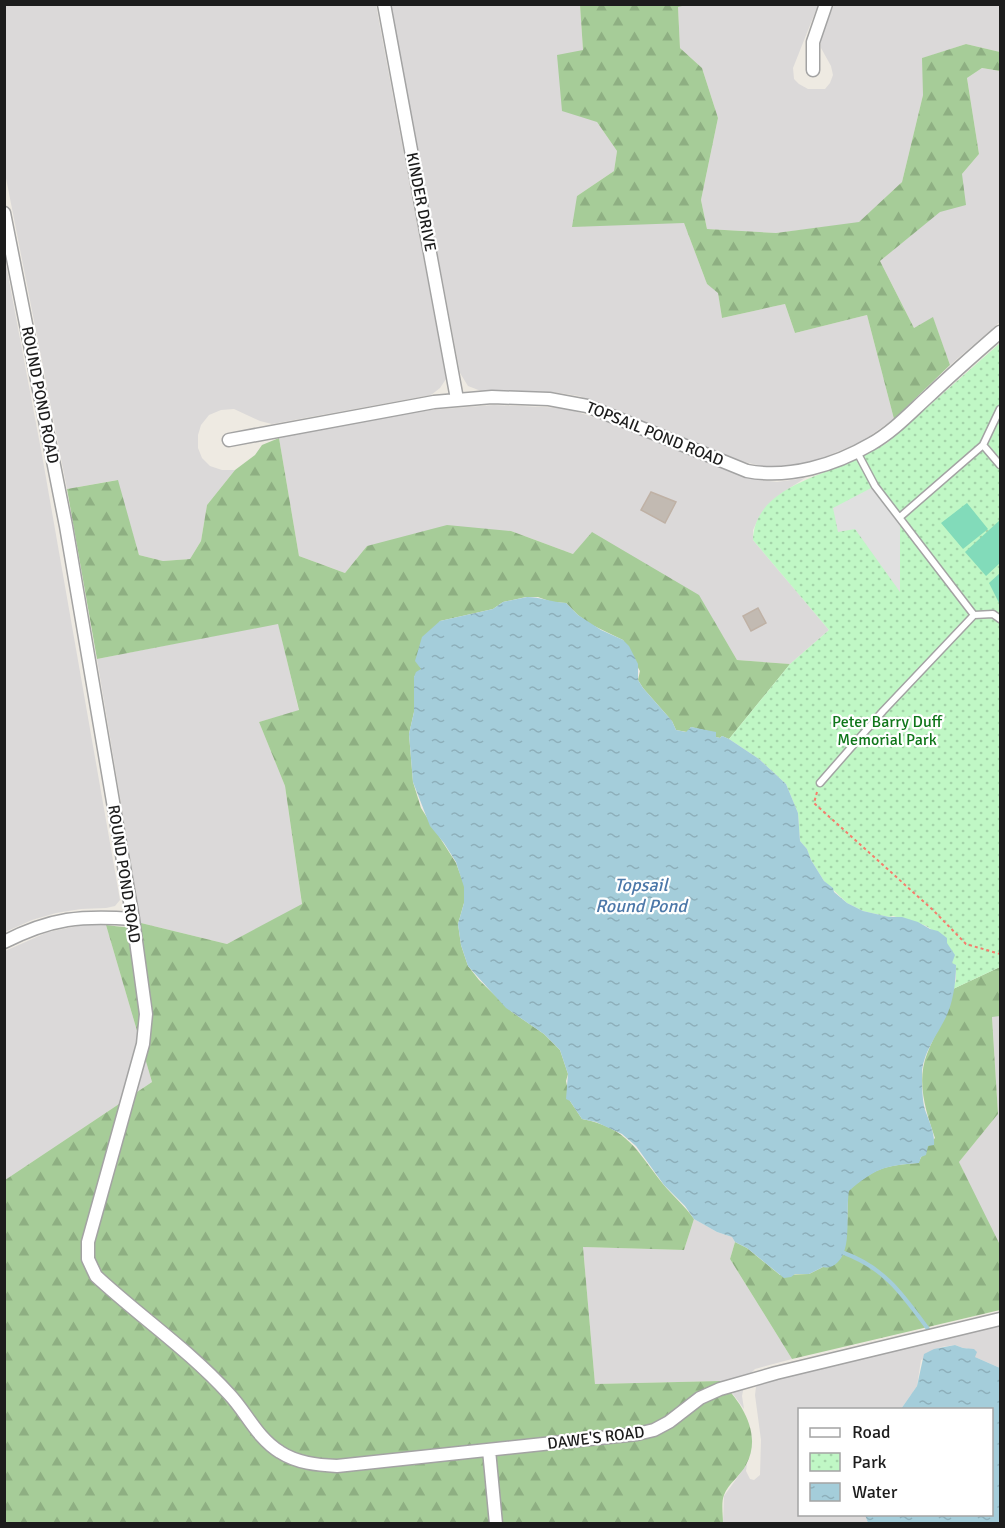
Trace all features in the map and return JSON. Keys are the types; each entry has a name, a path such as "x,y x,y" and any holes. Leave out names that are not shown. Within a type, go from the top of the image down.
{"street":[{"name":"KINDER DRIVE","path":"384,4 457,399"},
{"path":"813,70 813,42 826,4"},
{"name":"ROUND POND ROAD","path":"4,213 64,516 133,919 146,1014 143,1044 93,1221 88,1242 88,1259 96,1276 229,1394 257,1432 268,1444 282,1453"},
{"name":"TOPSAIL POND ROAD","path":"229,440 457,399 528,398 569,402 610,415 731,465 764,474 782,475 803,471 856,451 887,433 1000,332"},
{"path":"4,942 57,921 82,917 133,919"},
{"name":"DAWE'S ROAD","path":"282,1453 308,1462 337,1466 637,1434 654,1430 669,1422 700,1398 720,1389 776,1373 1000,1319"},
{"path":"489,1450 496,1524"}],"lane":[{"path":"900,517 983,446 1000,409"},
{"path":"983,446 1000,465"},
{"path":"856,451 875,486 974,615"},
{"path":"820,783 883,711 974,615 993,614 1000,620"}],"path":[{"path":"820,783 814,802 933,910 966,944 1000,954"}],"shaded area":[{"path":"686,4 818,5 793,68 794,79 808,89 825,89 833,75 820,41 834,5 1000,5 1000,52 966,44 923,58 923,95 902,182 859,223 776,233 707,229 701,200 718,118 702,68 680,48 678,7"},
{"path":"4,5 376,5 446,379 431,395 272,424 234,409 221,410 209,415 201,425 198,435 198,448 202,458 210,466 222,470 235,470 207,505 201,541 190,559 163,561 139,555 117,480 67,489 5,173"},
{"path":"391,5 580,5 583,50 597,122 617,151 614,171 577,196 684,223 707,284 718,292 722,318 785,304 795,333 867,315 894,419 861,442 822,458 786,468 769,468 733,459 579,396 553,392 481,391 468,386 460,373"},
{"path":"982,68 1000,71 1000,322 950,365 933,318 914,328 880,261 940,211 962,174 979,154 967,78"},
{"path":"4,254 42,455 120,900 115,906 106,908 56,913 32,920 5,932"},
{"path":"494,405 565,408 611,423 746,478 777,482 805,478 770,503 759,517 753,530 753,540 829,630 790,664 737,660 698,595 511,531 367,546 345,573 299,556 279,438 396,415"},
{"path":"875,486 900,517 900,592 855,529 838,532 833,508"},
{"path":"278,623 299,711 259,722 285,786 302,905 227,944 141,923 97,659"},
{"path":"83,925 106,925 152,1082 5,1180 5,951 48,932"},
{"path":"992,1016 1000,1016 1000,1250 959,1162 998,1114"},
{"path":"694,1219 717,1232 732,1237 735,1242 730,1259 792,1359 755,1369 748,1376 742,1396 744,1409 720,1381 595,1384 583,1247 684,1250"},
{"path":"1000,1324 1000,1368 975,1357 967,1348 955,1345 941,1347 921,1360 917,1386 902,1408 798,1408 798,1516 865,1516 868,1523 723,1524 724,1496 747,1464 746,1471 750,1479 754,1480 760,1475 761,1440 755,1395 756,1387 762,1381"}],"green space":[{"path":"580,5 686,5 678,7 680,48 702,68 718,118 701,200 707,229 776,233 859,222 902,182 923,95 922,58 966,44 1000,52 1000,71 982,68 967,78 979,154 962,174 966,205 940,212 880,261 914,328 933,317 950,365 894,419 867,315 795,333 785,304 722,318 718,293 707,284 684,223 572,227 577,196 614,171 617,151 597,122 562,111 557,55 583,50"},
{"name":"Peter Barry Duff Memorial Park","path":"1000,343 1000,967 953,989 956,980 956,965 952,964 948,947 940,937 918,923 863,911 847,903 824,881 807,849 800,841 798,813 786,784 759,759 729,739 790,664 829,630 753,540 756,524 763,510 786,490 887,443"},
{"path":"279,438 299,556 345,573 367,546 447,525 511,531 573,554 592,532 699,595 737,660 790,664 729,739 722,736 716,737 716,733 691,727 687,732 676,730 672,721 638,680 640,671 623,640 590,624 566,603 526,597 503,602 493,609 440,621 421,669 414,677 414,712 409,734 413,782 421,808 456,863 465,887 464,903 458,924 461,945 468,966 512,1012 544,1034 560,1050 568,1074 566,1081 570,1101 582,1119 610,1128 630,1142 694,1219 684,1250 583,1247 595,1384 720,1381 728,1389 747,1419 752,1442 751,1453 746,1465 724,1495 723,1523 5,1524 5,1180 152,1082 106,925 129,927 141,923 227,944 302,904 285,786 259,722 299,710 278,624 97,659 67,489 118,480 139,555 163,561 190,559 201,541 207,505 235,470 255,455 262,445"},
{"path":"967,503 988,529 963,549 941,523"},
{"path":"1000,520 1000,563 986,576 965,552"},
{"path":"1000,573 1000,605 989,583"},
{"path":"1000,967 1000,1016 992,1017 998,1114 959,1162 1000,1245 1000,1310 792,1359 730,1259 735,1242 747,1248 780,1275 809,1274 823,1267 847,1229 848,1191 872,1173 897,1165 918,1163 928,1145 935,1138 922,1086 927,1054 945,1015 953,989"}],"water":[{"name":"Topsail Round Pond","path":"527,597 566,603 578,615 601,630 623,640 629,646 638,664 638,680 672,721 676,730 686,732 691,727 716,732 716,737 722,736 729,739 759,759 786,784 798,813 800,841 807,849 824,881 847,903 863,911 889,917 902,917 938,931 947,938 947,943 955,955 952,963 956,965 954,993 945,1019 928,1051 922,1073 924,1106 933,1132 934,1145 928,1146 926,1155 921,1157 919,1163 898,1165 873,1173 849,1191 846,1246 841,1259 833,1266 823,1267 809,1274 795,1274 784,1278 747,1248 735,1242 732,1237 717,1232 694,1219 685,1206 664,1185 636,1146 622,1134 596,1122 582,1119 570,1101 566,1099 568,1074 560,1050 544,1034 506,1008 468,966 461,945 458,924 464,903 464,887 456,862 430,826 413,782 409,734 414,712 414,677 421,669 415,661 422,637 440,621 493,609 503,602"},
{"path":"955,1345 974,1349 977,1352 975,1357 1000,1368 1000,1523 868,1523 865,1516 993,1516 993,1408 902,1408 917,1386 924,1354 934,1349"}],"building":[{"path":"651,492 676,502 665,523 641,510"},
{"path":"758,608 766,623 751,631 743,616"}],"waterway":[{"path":"844,1253 871,1266 892,1284 928,1329"}]}
